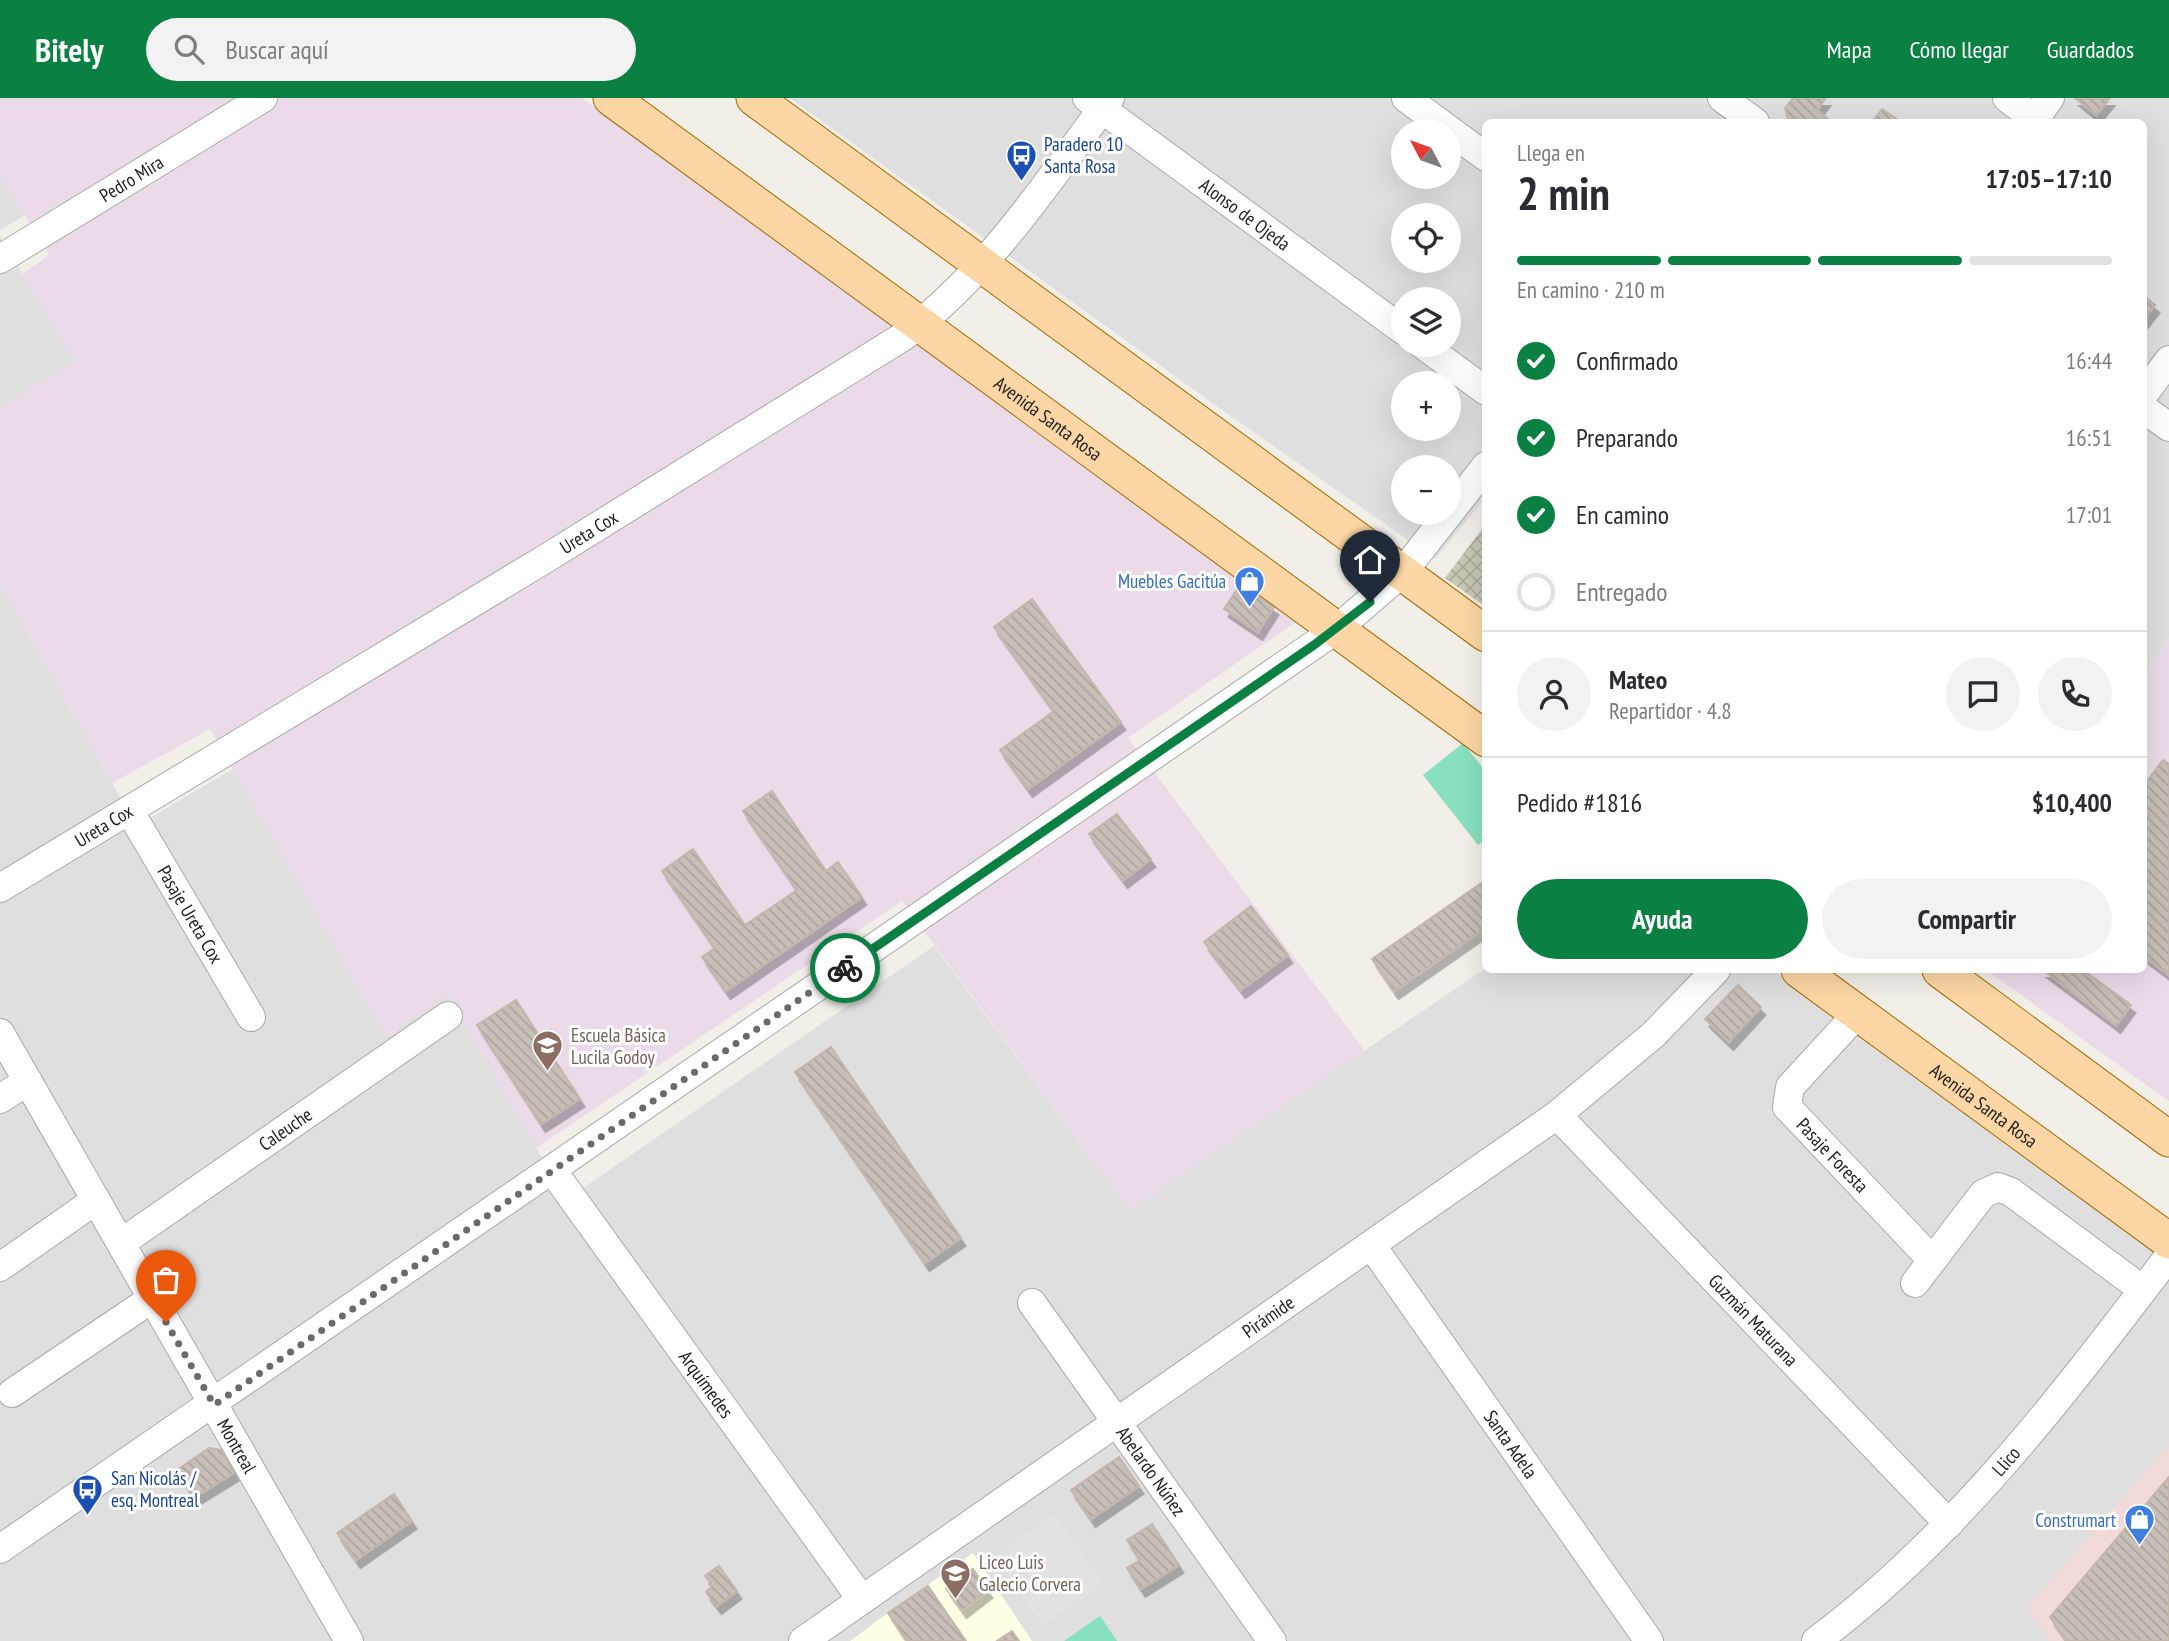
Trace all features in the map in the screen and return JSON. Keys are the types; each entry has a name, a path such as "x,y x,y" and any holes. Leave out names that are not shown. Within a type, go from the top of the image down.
{"main road":[{"name":"Avenida Santa Rosa","path":"611,98 1482,735"},
{"path":"754,98 1482,631"},
{"name":"Avenida Santa Rosa","path":"1803,973 2169,1241"},
{"path":"1944,973 2169,1139"}],"street":[{"name":"Pedro Mira","path":"0,259 263,98"},
{"path":"1406,98 1482,154"},
{"path":"1722,98 1749,114"},
{"path":"2007,98 2040,113"},
{"name":"Ureta Cox","path":"0,888 545,559 884,350 922,323 982,264 1100,102"},
{"name":"Alonso de Ojeda","path":"1100,102 1391,321"},
{"path":"1439,357 1482,388"},
{"path":"2147,390 2169,360"},
{"path":"2147,411 2169,427"},
{"path":"0,1549 214,1405 1337,629 1403,572 1482,471"},
{"name":"Pasaje Ureta Cox","path":"129,810 251,1017"},
{"name":"Pirámide","path":"803,1641 1557,1115 1654,1035 1713,973"},
{"name":"Pasaje Foresta","path":"1858,1013 1790,1087 1787,1107 1932,1260"},
{"name":"Caleuche","path":"121,1243 448,1016"},
{"name":"Montreal","path":"0,1033 349,1641"},
{"path":"0,1099 28,1081"},
{"name":"Guzmán Maturana","path":"1557,1115 1949,1524"},
{"name":"Arquímedes","path":"552,1170 862,1600"},
{"path":"1914,1283 1983,1194 1998,1187 2011,1192 2143,1290"},
{"path":"0,1267 96,1200"},
{"name":"Santa Adela","path":"1372,1246 1649,1641"},
{"name":"Llico","path":"1816,1641 1875,1594 1949,1524 2035,1427 2169,1256"},
{"path":"12,1393 153,1298"},
{"name":"Abelardo Núñez","path":"1032,1303 1272,1641"}],"shaded area":[{"path":"0,98 582,98 1296,622 1128,738 1365,1051 1130,1210 902,901 536,1148 448,995 386,1037 210,729 112,783 0,584 0,408 75,362 22,274 49,255 0,175"},
{"path":"790,98 2169,98 2169,638 2147,669 2147,119 1482,119 1482,502 1435,559 1218,407"},
{"path":"0,175 25,215 0,230"},
{"path":"0,236 75,362 0,408"},
{"path":"1482,529 1482,604 1445,578"},
{"path":"0,584 136,826 233,769 386,1037 448,994 566,1200 934,946 1130,1210 1482,971 1482,973 1777,973 2169,1258 2169,1641 0,1641"},
{"path":"2169,638 2169,1101 1990,973 2147,973 2147,669"},
{"name":"Construmart","path":"2169,1445 2169,1641 2051,1641 2027,1608"},
{"path":"1054,1514 1103,1583 1042,1626 994,1557"},
{"name":"Liceo Luis Galecio Corvera","path":"973,1553 1032,1641 850,1641 888,1613"}],"green space":[{"path":"1463,743 1482,767 1482,842 1478,845 1423,775"},
{"path":"1100,1616 1117,1641 1064,1641"}],"building":[{"path":"1793,98 1826,98 1817,110 1828,119 1788,119 1785,108"},
{"path":"2075,98 2110,98 2096,115"},
{"path":"1882,109 1897,119 1874,119"},
{"path":"2147,298 2155,305 2147,315"},
{"name":"Muebles Gacitúa","path":"1240,585 1274,607 1258,632 1224,609"},
{"path":"1032,599 1121,722 1028,789 1000,750 1054,711 994,627"},
{"path":"2163,760 2169,764 2169,975 2147,958 2147,781"},
{"path":"772,791 826,871 838,862 862,897 726,991 702,957 715,948 662,871 693,849 745,925 797,890 743,811"},
{"path":"1117,814 1151,859 1123,880 1089,834"},
{"path":"1482,883 1482,930 1394,991 1372,959"},
{"path":"1251,906 1288,955 1241,990 1204,942"},
{"path":"2047,973 2087,973 2131,1005 2116,1025"},
{"path":"1738,985 1761,1007 1729,1042 1705,1019"},
{"path":"516,1000 580,1099 541,1124 477,1025"},
{"path":"831,1047 961,1238 925,1263 795,1072"},
{"path":"209,1448 221,1450 234,1473 193,1498 177,1470"},
{"path":"1119,1457 1139,1486 1091,1519 1071,1490"},
{"name":"Construmart","path":"2169,1477 2169,1641 2067,1641 2050,1617"},
{"path":"394,1494 412,1521 356,1560 337,1533"},
{"path":"1152,1524 1179,1565 1141,1589 1127,1568 1140,1560 1127,1540"},
{"path":"719,1566 737,1591 717,1606 706,1592 713,1586 705,1576"},
{"path":"973,1569 988,1590 962,1610 946,1588"},
{"path":"928,1586 966,1641 907,1641 888,1613"},
{"path":"1012,1631 1019,1641 997,1641"}],"way so far":[{"path":"166,1322 214,1405 845,968"}],"place":[{"name":"Paradero 10 Santa Rosa","path":"1021,182"},
{"name":"Muebles Gacitúa","path":"1249,608"},
{"name":"Escuela Básica Lucila Godoy","path":"548,1073"},
{"name":"San Nicolás / esq. Montreal","path":"88,1516"},
{"name":"Construmart","path":"2139,1547"},
{"name":"Liceo Luis Galecio Corvera","path":"956,1600"}],"route":[{"path":"845,968 1337,629 1370,602"}]}
